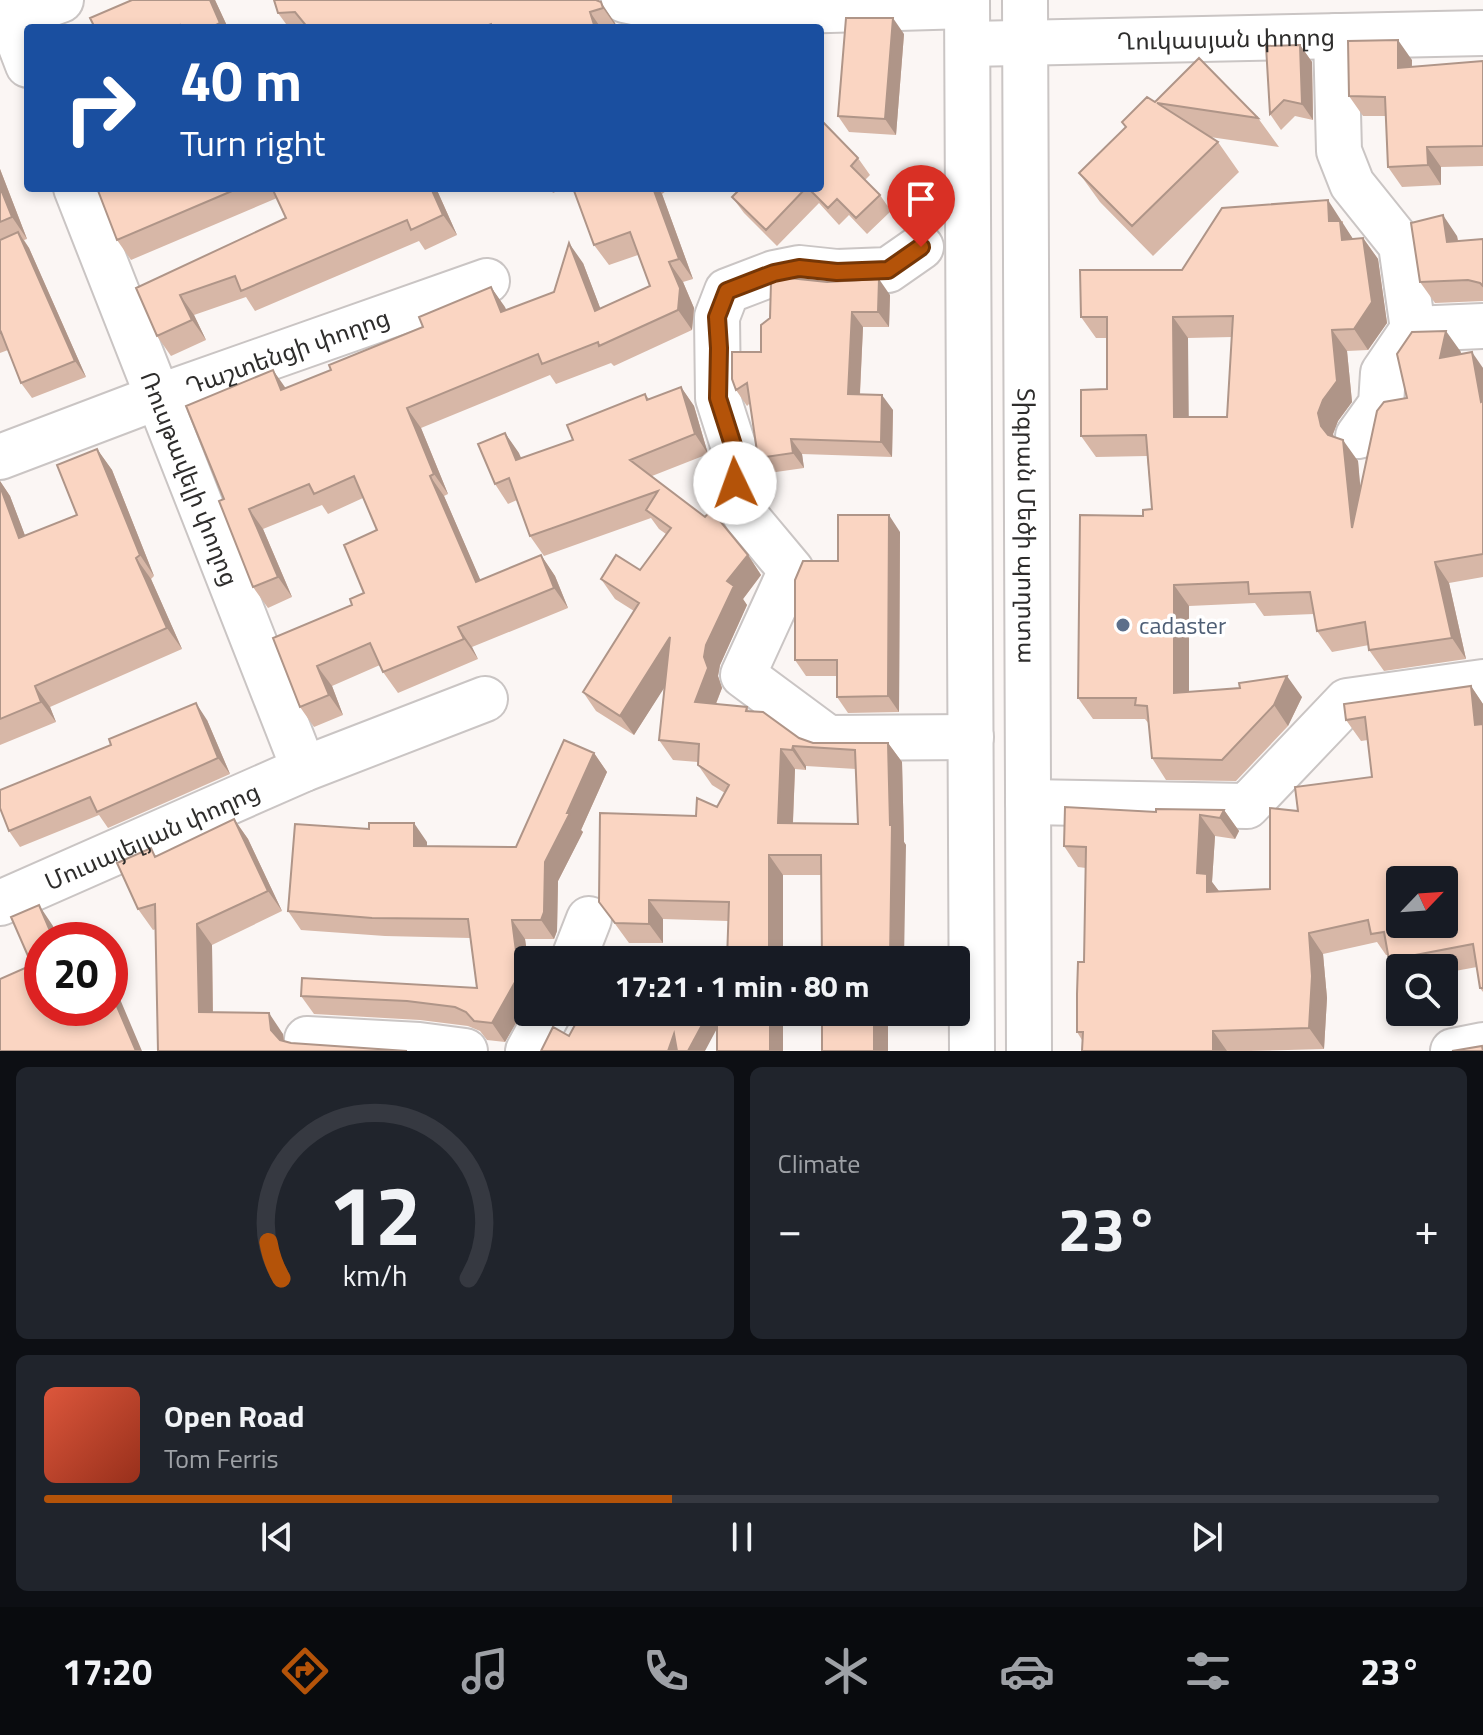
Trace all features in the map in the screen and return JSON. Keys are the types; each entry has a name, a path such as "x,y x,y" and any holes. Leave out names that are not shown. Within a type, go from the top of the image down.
{"street":[{"path":"24,56 4,14 61,0"},
{"name":"Ղուկասյան փողոց","path":"624,0 689,14 746,6 967,17 1025,43 1483,33"},
{"name":"Տիգրան Մեծի պողոտա","path":"1025,0 1029,1051"},
{"path":"967,17 972,1051"},
{"path":"1336,36 1339,151 1352,184 1401,245 1413,329 1383,373 1381,404 1358,436"},
{"name":"Ռուսթավելի փողոց","path":"78,192 304,769"},
{"path":"921,247 888,270 837,272 799,268 774,273 727,291 717,317 718,398 733,445 735,483 745,515 791,570 743,675 828,738 971,737"},
{"name":"Դաշտենցի փողոց","path":"0,457 158,397 487,281"},
{"path":"1413,329 1483,326"},
{"path":"1028,802 1247,806 1347,701 1483,682"},
{"name":"Մուսայելյան փողոց","path":"0,903 304,769 485,699"},
{"path":"578,946 589,919"},
{"path":"528,1051 541,1026"},
{"path":"307,1039 419,1045 465,1051"},
{"path":"1453,1051 1483,1045"}],"building":[{"path":"132,0 210,0 220,23 93,24 90,18"},
{"path":"274,0 596,0 601,2 603,8 590,12 594,24 305,24 295,12 278,13"},
{"path":"846,18 893,18 885,119 838,116"},
{"path":"1398,40 1398,68 1483,61 1483,146 1427,147 1428,165 1388,167 1385,97 1349,96 1348,41"},
{"path":"1300,45 1302,104 1284,100 1270,114 1266,46"},
{"path":"1199,58 1258,118 1157,103 1218,142 1132,226 1079,173 1126,127 1122,122 1147,97 1155,102"},
{"path":"824,123 858,158 851,166 880,195 856,218 837,199 828,208 812,192 824,192"},
{"path":"0,187 12,217 0,222"},
{"path":"99,192 230,192 117,240"},
{"path":"274,192 433,192 443,215 411,230 407,220 241,291 235,276 180,295 192,320 157,336 136,288 286,218"},
{"path":"574,192 654,192 679,259 669,262 680,288 678,310 599,346 598,342 542,364 538,354 407,408 434,474 430,476 476,582 541,555 554,588 458,627 464,639 383,672 370,643 317,666 329,695 300,707 273,638 352,605 350,599 364,593 344,545 377,530 354,476 314,494 309,484 249,509 278,577 253,587 219,501 224,499 186,406 273,370 281,390 331,370 329,365 423,327 419,317 491,287 501,312 554,292 569,243 595,311 650,286 630,232 594,245"},
{"path":"737,192 802,192 766,230 732,197"},
{"path":"1328,200 1329,221 1340,221 1342,240 1363,238 1372,302 1354,329 1332,330 1337,381 1318,413 1321,426 1328,435 1343,440 1352,528 1377,411 1384,402 1407,398 1397,354 1412,332 1446,331 1440,358 1472,352 1483,401 1483,554 1435,562 1452,638 1369,650 1365,622 1317,631 1310,592 1249,594 1248,582 1174,585 1174,693 1240,688 1239,683 1287,676 1274,705 1222,760 1152,758 1147,706 1135,705 1136,698 1078,698 1080,515 1143,516 1143,510 1152,509 1146,435 1081,436 1081,390 1107,389 1107,317 1081,317 1080,270 1182,270 1222,208","holes":["1233,316 1227,417 1174,417 1173,317"]},
{"path":"1443,215 1447,242 1483,239 1483,286 1468,280 1420,282 1411,223"},
{"path":"18,232 75,361 21,383 0,333 0,240"},
{"path":"789,278 827,282 879,279 878,312 852,312 848,394 882,395 881,442 791,439 793,453 758,458 747,383 736,390 732,379 732,352 761,352 761,325 770,318 771,282"},
{"path":"681,387 695,434 630,460 705,517 711,510 748,555 727,581 734,586 706,645 704,657 708,668 695,702 747,707 746,711 763,712 799,738 813,743 888,743 892,825 890,946 822,946 821,855 769,855 769,946 727,946 729,902 649,900 649,924 615,923 599,902 600,813 696,816 697,798 717,807 729,785 698,765 699,744 659,740 670,637 620,716 583,692 639,603 601,579 616,555 640,570 671,528 646,510 658,491 530,536 509,478 495,484 478,444 505,433 516,460 573,440 567,425 645,394 647,400","holes":["793,746 855,750 858,824 778,823 781,749 792,750"]},
{"path":"97,449 140,555 136,558 167,628 35,686 41,702 0,719 0,486 19,538 77,515 57,465"},
{"path":"838,515 889,515 888,696 837,697 837,660 795,660 795,580 803,561 838,561"},
{"path":"1471,686 1475,725 1483,724 1483,988 1480,988 1473,944 1420,954 1388,954 1384,932 1371,934 1368,920 1309,933 1312,976 1309,1028 1213,1031 1213,1051 1082,1051 1083,1032 1077,1032 1077,994 1078,962 1084,962 1086,847 1064,846 1065,807 1156,812 1156,809 1224,810 1220,818 1200,815 1197,873 1207,874 1207,892 1270,889 1270,808 1298,811 1295,787 1372,777 1365,717 1346,720 1344,704"},
{"path":"196,703 218,758 97,812 90,797 9,831 0,808 0,790 111,745 109,739"},
{"path":"564,740 594,753 567,813 570,813 545,862 544,912 541,920 512,920 515,946 514,984 492,1023 474,1021 466,1012 455,1007 407,1001 301,996 302,978 477,988 468,919 372,918 288,911 295,824 369,829 369,823 414,823 414,846 516,847"},
{"path":"234,819 268,891 197,924 199,1012 269,1013 271,1030 280,1040 291,1043 407,1051 158,1051 155,904 138,909 117,863 151,848 155,857"},
{"path":"39,905 46,922 24,922 24,947 11,917"},
{"path":"24,968 24,1026 125,1026 136,1051 0,1051 0,979"},
{"path":"574,1026 701,1026 688,1051 677,1051 674,1034 668,1051 541,1051 553,1027 569,1036"},
{"path":"717,1026 770,1026 770,1051 717,1051"},
{"path":"822,1026 874,1026 874,1051 822,1051"},
{"path":"1482,1046 1483,1051 1452,1051"}],"place":[{"name":"cadaster","path":"1123,625"}],"route":[{"path":"735,483 733,445 718,398 717,317 727,291 774,273 799,268 837,272 888,270 921,247"}]}
